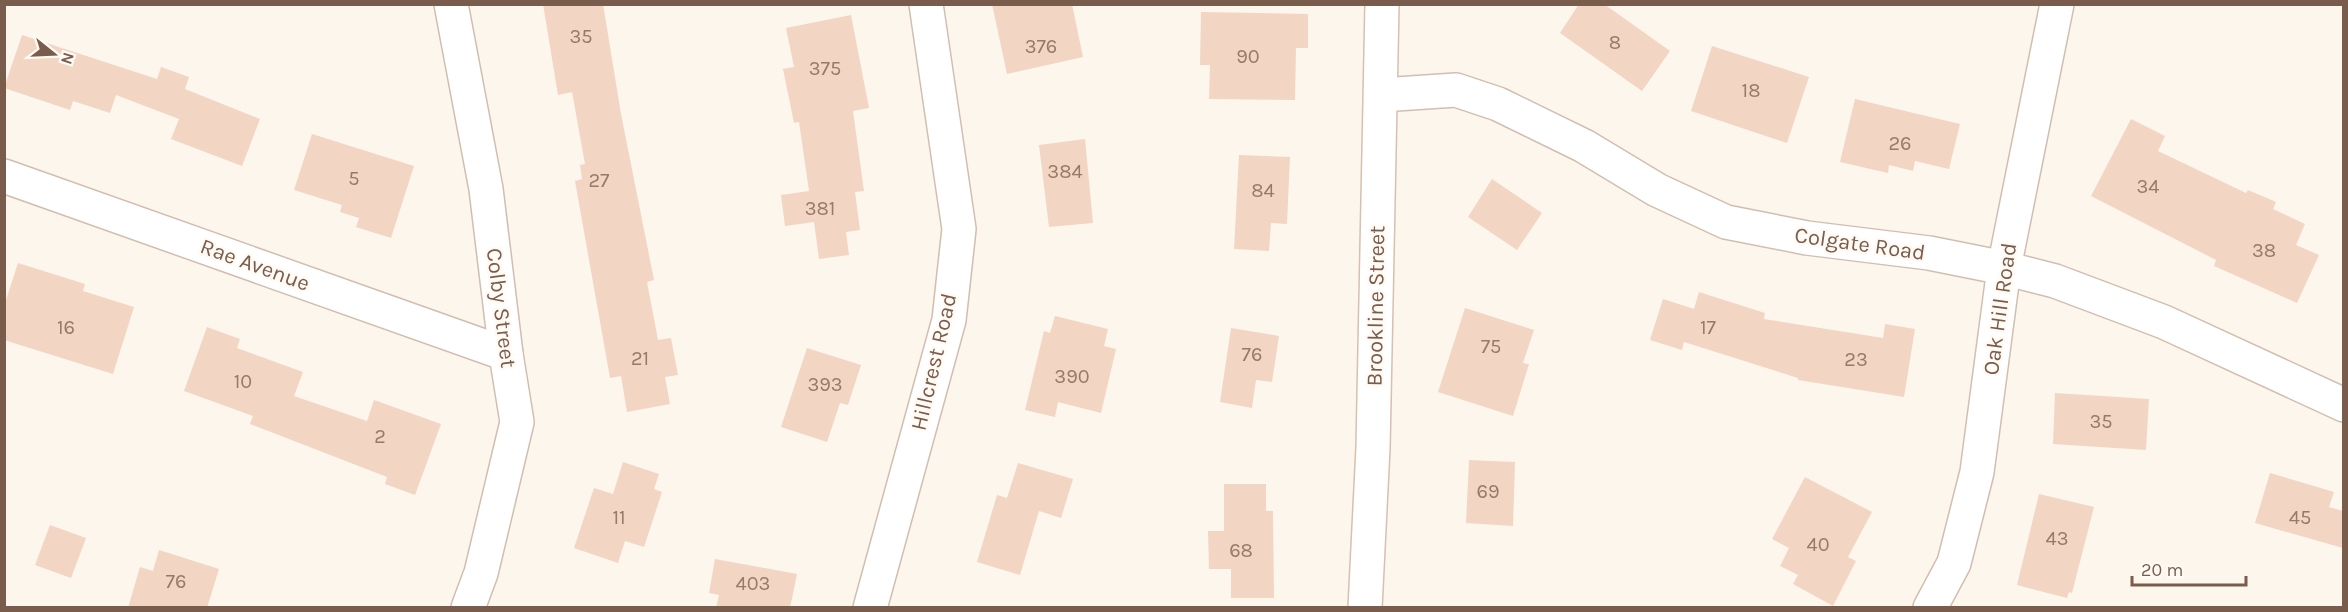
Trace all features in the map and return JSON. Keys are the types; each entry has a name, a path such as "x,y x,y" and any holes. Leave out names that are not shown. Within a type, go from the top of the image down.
{"street":[{"name":"Colby Street","path":"451,4 486,189 506,354 517,422 481,573 468,608"},
{"name":"Hillcrest Road","path":"870,608 949,320 958,229 926,4"},
{"name":"Brookline Street","path":"1365,608 1373,448 1382,4"},
{"name":"Oak Hill Road","path":"1930,608 1954,563 1977,472 2004,268 2057,4"},
{"name":"Colgate Road","path":"1381,95 1456,90 1498,104 1584,146 1657,190 1726,222 1807,238 1929,253 2055,281 2164,322 2343,405"},
{"name":"Rae Avenue","path":"4,176 506,354"}],"building":[{"path":"543,4 603,4 621,114 654,280 647,282 658,340 671,338 678,375 665,377 670,404 627,412 621,376 610,378 575,181 582,179 580,165 585,164 572,92 558,95"},
{"path":"992,4 1072,4 1083,57 1007,74"},
{"path":"1579,4 1604,4 1670,51 1642,91 1560,33"},
{"path":"1201,12 1308,14 1308,48 1296,48 1295,100 1209,99 1210,65 1200,65"},
{"path":"851,15 869,108 853,111 864,191 855,192 860,230 846,232 849,255 819,259 814,222 785,226 781,195 809,191 799,122 794,123 783,69 794,67 786,28"},
{"path":"22,35 157,79 161,67 189,77 185,89 260,119 242,166 171,139 179,119 116,95 110,113 73,101 70,110 4,88"},
{"path":"1712,46 1809,77 1787,143 1691,111"},
{"path":"1855,99 1960,124 1949,169 1915,161 1913,171 1889,165 1888,173 1840,162"},
{"path":"2131,119 2165,136 2158,151 2246,193 2248,190 2276,202 2273,209 2305,224 2296,245 2319,255 2297,303 2214,266 2216,260 2091,196"},
{"path":"312,134 414,166 391,238 356,227 359,218 340,212 342,205 294,190"},
{"path":"1085,139 1093,223 1049,227 1039,145"},
{"path":"1239,155 1290,157 1287,224 1271,223 1269,251 1234,249"},
{"path":"1492,179 1542,213 1517,250 1468,217"},
{"path":"18,263 85,284 83,291 134,307 113,374 4,340 4,306"},
{"path":"1699,292 1765,313 1764,319 1883,338 1885,324 1915,329 1904,397 1798,380 1798,378 1684,342 1682,350 1650,340 1663,299 1694,309"},
{"path":"1465,308 1534,330 1523,363 1529,364 1513,416 1438,392"},
{"path":"1055,316 1108,329 1104,346 1116,349 1101,413 1058,402 1055,417 1025,410 1044,331 1050,333"},
{"path":"207,327 240,339 237,348 303,372 294,396 367,421 374,400 441,424 415,495 385,484 387,477 250,424 253,416 184,391"},
{"path":"1231,328 1279,336 1272,382 1256,380 1252,408 1220,402"},
{"path":"807,348 861,365 848,405 840,403 827,442 781,427"},
{"path":"2055,393 2149,399 2146,450 2053,444"},
{"path":"1469,460 1515,462 1513,526 1466,523"},
{"path":"623,462 659,474 654,489 662,492 644,547 625,541 618,563 574,548 594,488 613,494"},
{"path":"1018,463 1073,479 1061,518 1039,511 1020,575 977,562 997,495 1007,498"},
{"path":"2270,473 2334,492 2329,507 2343,511 2343,548 2255,523"},
{"path":"1805,477 1872,512 1848,557 1856,561 1833,606 1793,584 1798,575 1780,566 1789,548 1772,539"},
{"path":"1224,484 1266,484 1266,511 1273,511 1274,598 1231,598 1231,569 1209,569 1208,531 1224,531"},
{"path":"2039,494 2094,507 2072,593 2069,592 2067,598 2017,585"},
{"path":"50,525 86,538 71,578 35,565"},
{"path":"159,550 219,569 207,608 128,608 140,567 153,571"},
{"path":"715,559 797,574 790,608 716,608 719,595 709,593"}]}
